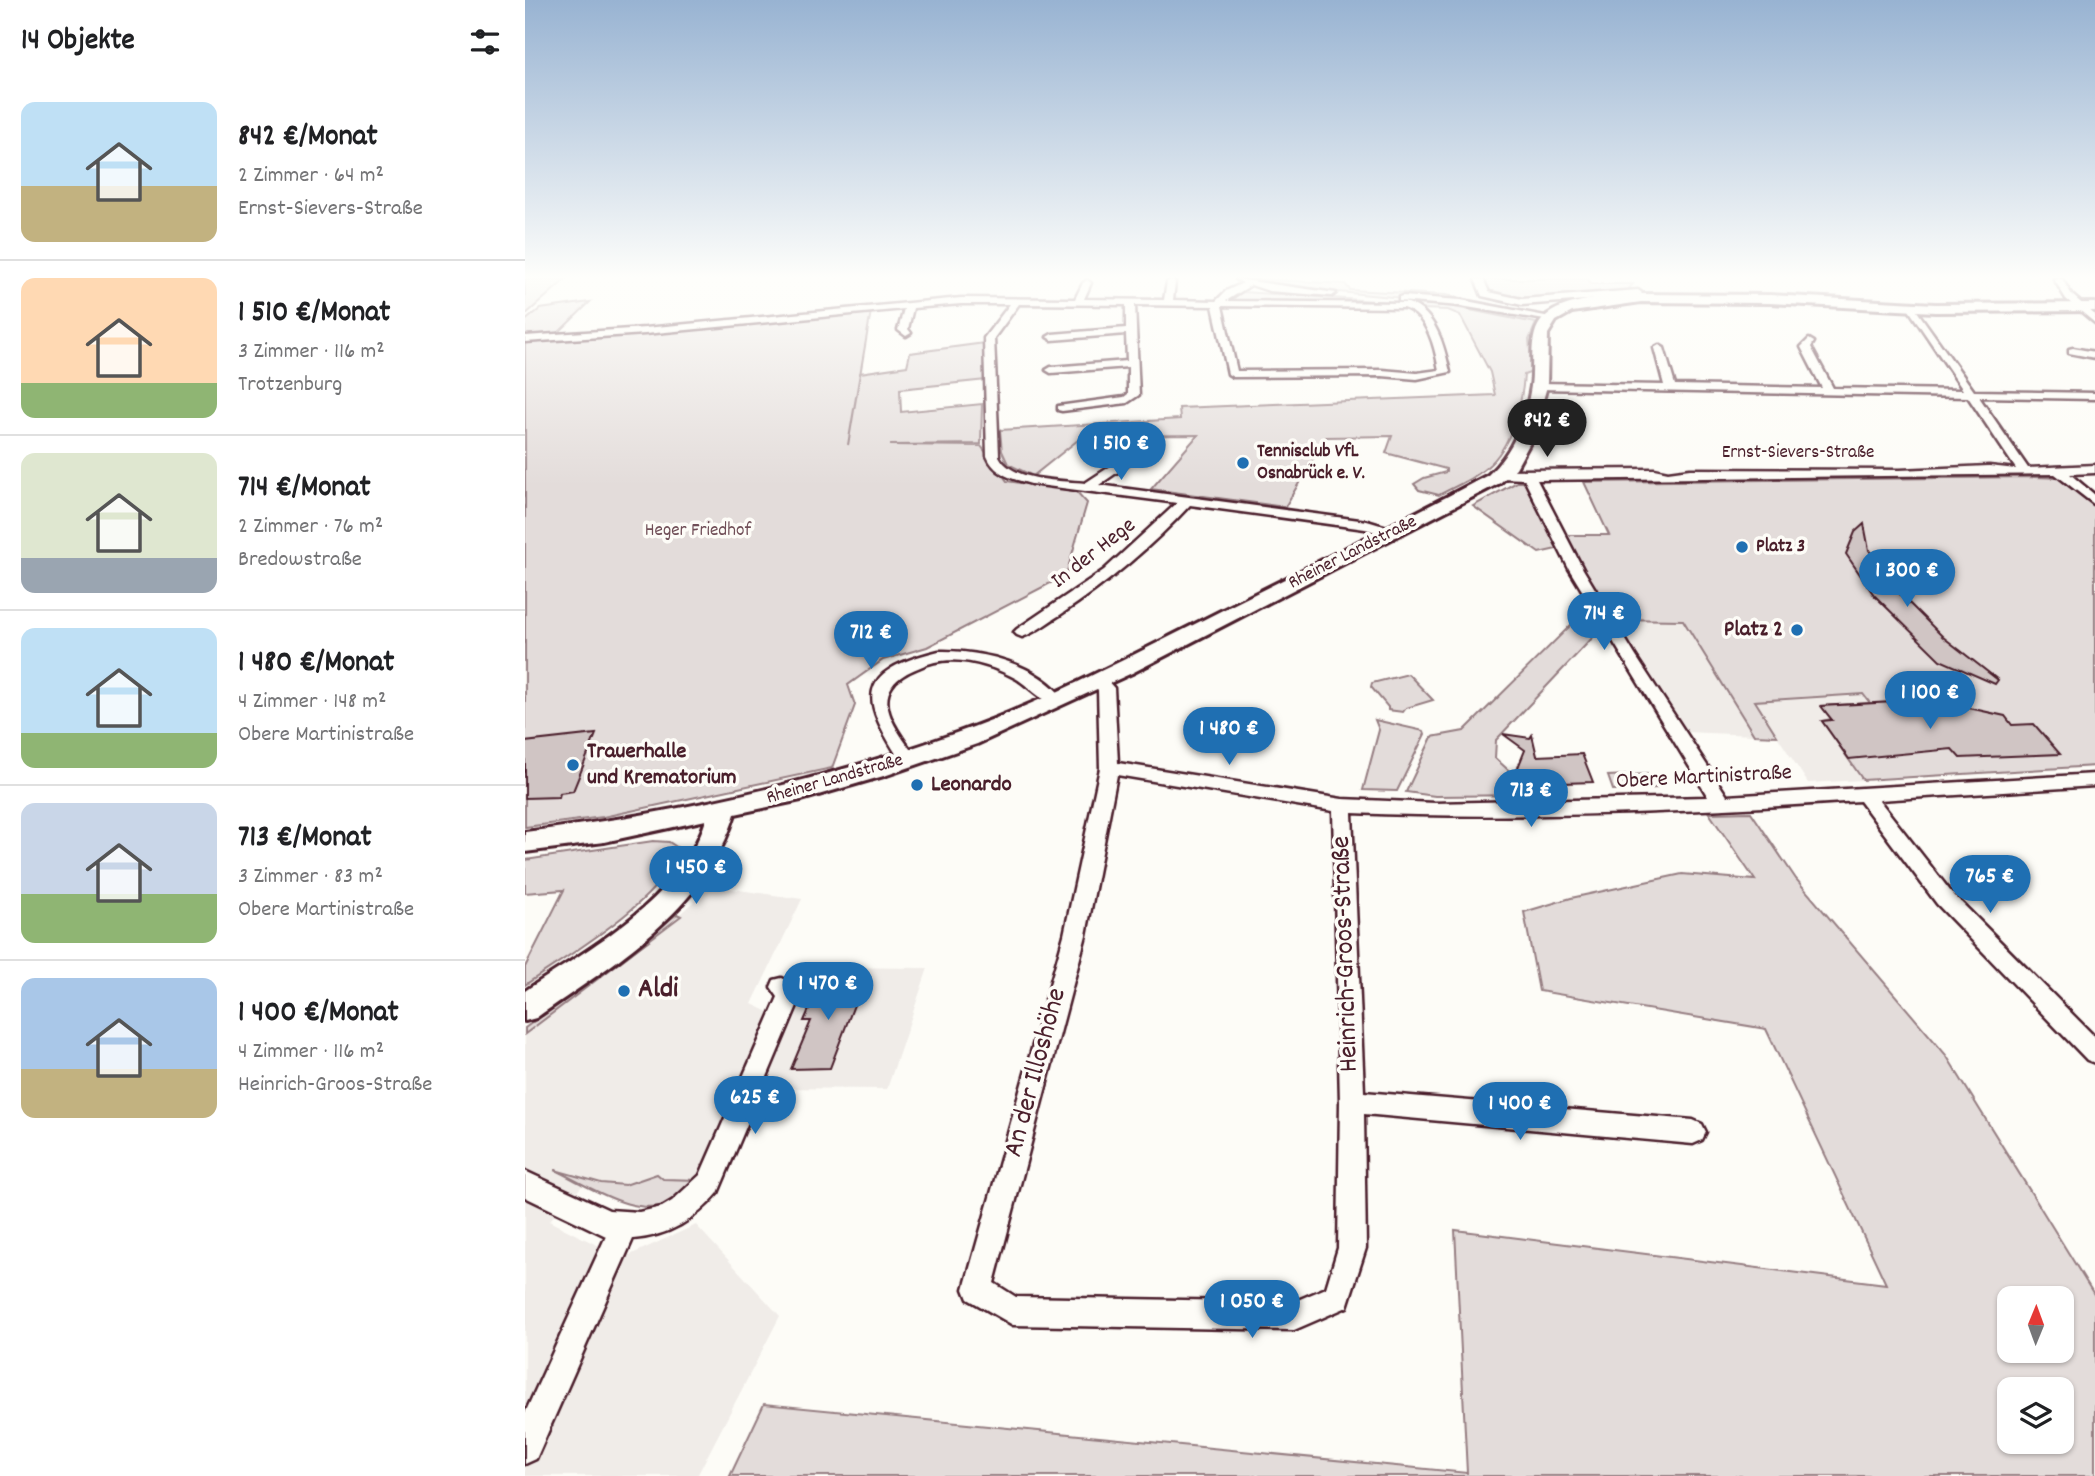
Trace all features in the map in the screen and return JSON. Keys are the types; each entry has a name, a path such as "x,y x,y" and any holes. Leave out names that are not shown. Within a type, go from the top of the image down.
{"street":[{"path":"990,348 996,463 1010,473 1031,480 1367,525 1392,533"},
{"path":"1062,408 1126,400 1134,395 1132,348"},
{"path":"1226,348 1233,374 1442,375 1445,373 1438,348"},
{"name":"Rheiner Landstraße","path":"525,842 604,832 801,791 908,760 1098,681 1392,533 1501,474 1525,437 1539,386 1539,348"},
{"path":"1659,348 1669,388"},
{"path":"1806,348 1830,392"},
{"path":"1940,348 2023,470"},
{"path":"2073,351 2095,355"},
{"path":"1051,370 1132,363"},
{"path":"1539,386 2095,397"},
{"path":"1087,488 1136,453"},
{"name":"Ernst-Sievers-Straße","path":"1501,474 1529,477 1989,470 2013,473 2023,470 2095,469"},
{"path":"2056,470 2095,501"},
{"path":"1529,477 1576,569 1627,655 1722,803"},
{"name":"In der Hege","path":"1022,632 1079,597 1122,564 1163,528 1187,501"},
{"path":"908,760 882,714 879,699 887,681 914,663 953,655 983,658 1032,682 1057,700"},
{"name":"An der Illoshöhe","path":"1098,681 1106,688 1109,768 1075,935 978,1289 1013,1311 1152,1314"},
{"name":"Obere Martinistraße","path":"1109,768 1367,809 1507,810 1722,803 2095,779"},
{"path":"1864,793 1944,898 2095,1054"},
{"name":"Heinrich-Groos-Straße","path":"1152,1314 1294,1316 1337,1297 1352,1248 1352,1102 1342,806"},
{"path":"525,1008 599,956 667,901 697,869 715,841 723,809"},
{"path":"525,1184 607,1223 625,1226 649,1225 670,1219 691,1205 709,1184 791,994 782,987"},
{"name":"Heinrich-Groos-Straße","path":"1352,1102 1693,1132"},
{"path":"525,1448 625,1226"}],"shaded area":[{"path":"1612,619 1683,620 1754,735 1685,732"},
{"path":"1863,694 1870,703 1822,706 1832,720 1822,721 1863,780 1808,783 1754,701"},
{"path":"711,886 802,899 752,1004 771,1013 698,1180 679,1199 654,1206 627,1204 584,1184 549,1221 623,1258 696,1225 780,1316 697,1476 525,1476 525,1034 643,947"},
{"path":"818,967 928,968 887,1089 764,1088"}],"green space":[{"name":"Heger Friedhof","path":"525,348 864,348 860,373 907,366 910,353 948,348 985,348 986,380 900,389 901,412 982,404 981,444 890,445 981,446 1007,481 1076,491 1087,503 1066,575 927,647 883,660 848,685 855,705 832,768 603,817 525,827"},
{"path":"1477,348 1530,348 1532,372 1524,375 1518,412 1503,448 1482,471 1439,495 1419,490 1414,484 1424,478 1446,472 1446,469 1386,453 1392,436 1326,437 1285,507 1151,489 1198,435 1083,436 1033,476 1008,464 1002,451 1000,430 1180,419 1179,408 1495,395 1490,372"},
{"path":"2061,478 2095,504 2095,766 1863,780 1822,721 1831,719 1821,706 1870,703 1863,694 1755,701 1777,736 1754,735 1683,620 1612,619 1563,535 1609,535 1584,482"},
{"path":"1517,482 1528,482 1561,548 1539,553 1473,506"},
{"path":"1586,610 1594,611 1602,626 1496,740 1495,758 1536,795 1435,796 1406,792 1432,737 1464,731"},
{"path":"1408,674 1433,700 1406,708 1403,712 1388,710 1371,687 1372,683"},
{"path":"1375,720 1424,731 1425,734 1397,791 1363,790 1379,730"},
{"path":"1650,774 1656,788 1613,790 1608,776"},
{"path":"1751,812 1796,879 1946,1055 2095,1296 2095,1476 730,1476 764,1404 1467,1473 1455,1230 1886,1284 1766,1029 1539,991 1524,912 1571,898 1682,874 1755,880 1709,813"},
{"path":"653,841 669,842 678,848 670,867 655,887 613,924 525,985 525,967 564,890 525,893 525,860"},
{"path":"677,914 681,916 525,1034 525,1028"},
{"path":"555,1170 601,1183 625,1185 657,1174 663,1179 698,1180 678,1199 648,1207 631,1205 599,1193"}],"building":[{"path":"1864,524 1869,550 1899,593 1943,637 1998,680 1995,684 1940,660 1874,595 1846,554 1855,532"},
{"path":"1906,694 2005,716 2012,725 2034,724 2060,754 1960,758 1952,749 1849,759 1822,721 1832,720 1821,706 1911,701"},
{"name":"Trauerhalle und Krematorium","path":"596,734 573,791 560,793 559,797 525,798 525,742"},
{"path":"1503,734 1530,738 1532,735 1537,756 1582,754 1593,782 1533,784 1517,770 1525,750"},
{"path":"830,976 865,976 830,1068 791,1069 811,1021 804,1021 814,998 821,998"}],"place":[{"name":"Tennisclub VfL Osnabrück e. V.","path":"1243,463"},
{"name":"Platz 3","path":"1742,547"},
{"name":"Platz 2","path":"1797,630"},
{"name":"Trauerhalle und Krematorium","path":"573,765"},
{"name":"Leonardo","path":"917,785"},
{"name":"Aldi","path":"624,991"}]}
